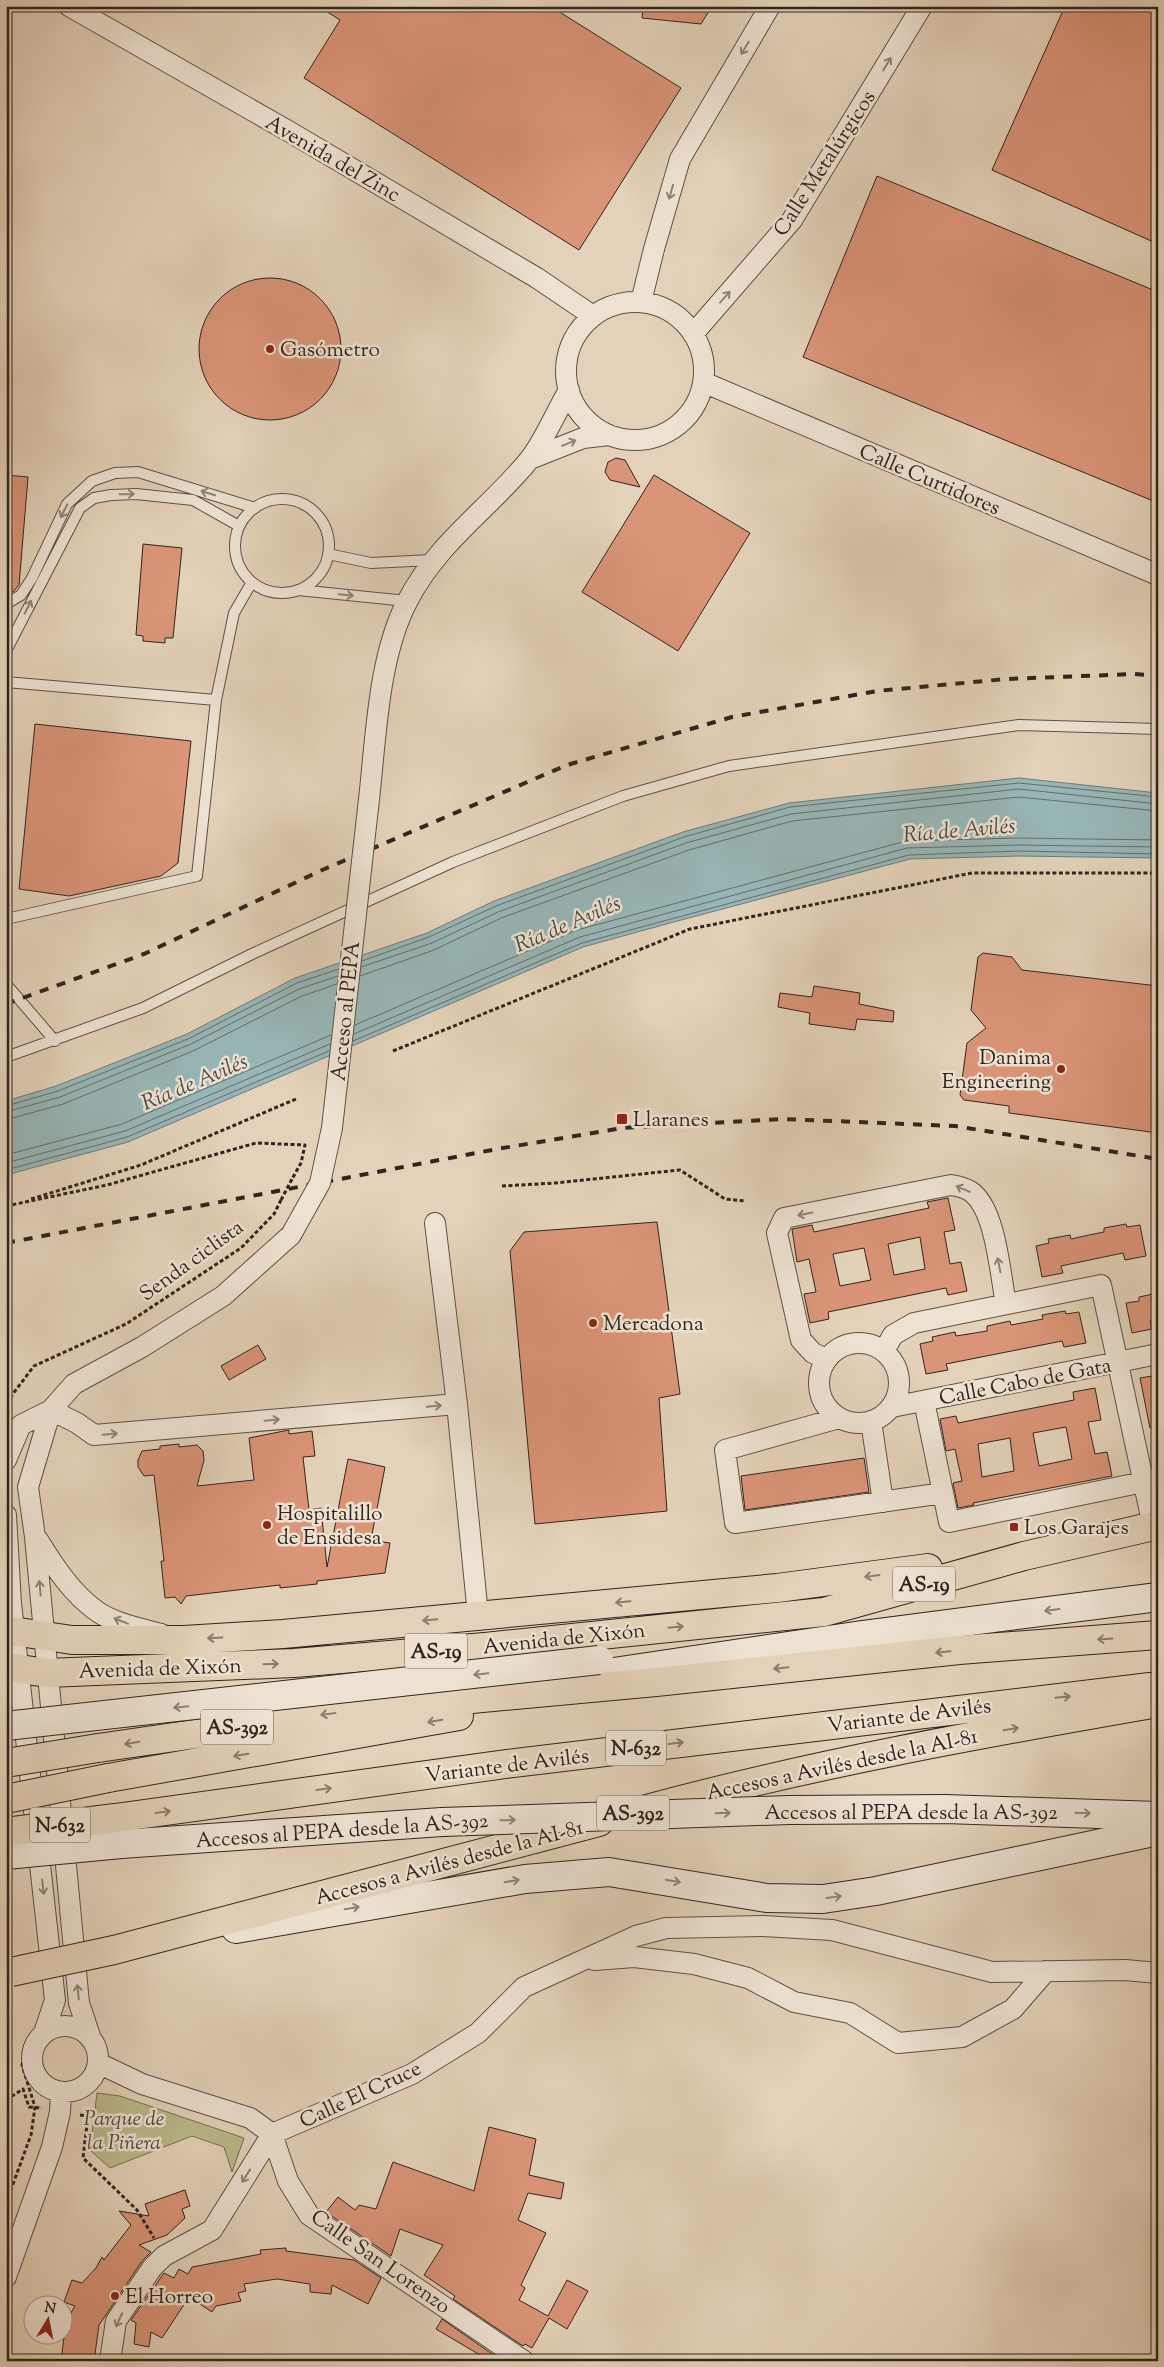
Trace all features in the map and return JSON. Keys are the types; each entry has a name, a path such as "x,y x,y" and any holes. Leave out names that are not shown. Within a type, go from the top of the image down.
{"main road":[{"name":"Avenida de Xixón","path":"12,1668 47,1673 294,1663 824,1612 1024,1556 1156,1526"},
{"name":"Avenida de Xixón","path":"10,1630 72,1640 184,1640 283,1634 778,1588 1024,1556"},
{"path":"376,1708 862,1635 1158,1597"},
{"path":"16,1730 599,1660 862,1635"},
{"name":"AS-392","path":"6,1763 376,1708 656,1682 959,1650 1158,1635"},
{"name":"N-632","path":"6,1799 108,1778 656,1682"},
{"name":"Variante de Avilés","path":"6,1832 526,1762 1158,1686"},
{"name":"Accesos a Avilés desde la AI-81","path":"9,1972 114,1950 369,1884 740,1784 1005,1730 1158,1703"},
{"name":"Accesos al PEPA desde la AS-392","path":"6,1855 121,1844 442,1822 789,1810 945,1809 1158,1816"},
{"name":"Accesos al PEPA desde la AS-392","path":"114,1950 525,1879 609,1872 767,1898 823,1899 876,1891 1158,1831"}],"street":[{"name":"Avenida del Zinc","path":"69,6 290,132 537,278 593,316"},
{"path":"641,302 680,159 770,6"},
{"name":"Calle Metalúrgicos","path":"693,334 792,220 922,6"},
{"path":"530,459 583,438 609,435 629,439 643,438 669,431 685,418 697,402 703,382 702,357 693,334 679,318 667,311 641,302 624,302 608,307 593,316 579,331 569,349 566,370 569,390 578,409 592,424 609,435"},
{"name":"Calle Curtidores","path":"703,382 1158,575"},
{"path":"530,459 569,390"},
{"name":"Acceso al PEPA","path":"6,1460 14,1424 51,1410 74,1384 142,1347 223,1296 291,1236 320,1183 332,1128 382,688 390,644 407,601 432,560 530,459"},
{"path":"827,1359 813,1353 801,1340 777,1233 784,1218 951,1185 970,1191 984,1206 991,1226 1006,1304"},
{"path":"435,1223 457,1404 478,1616"},
{"path":"884,1351 893,1335 914,1323 1101,1285 1118,1362 1151,1481 1156,1526"},
{"path":"866,1343 884,1351 898,1370 899,1392 892,1407 881,1417 871,1421 851,1422 839,1418 827,1407 820,1393 820,1375 827,1359 844,1346 866,1343"},
{"name":"Calle Cabo de Gata","path":"892,1407 1158,1354"},
{"path":"924,1401 949,1522 1151,1481"},
{"path":"6,2277 52,2146 60,2102 91,2080 98,2063 98,2055 79,2004 35,1537 28,1487 51,1410 77,1423 94,1436 457,1404"},
{"path":"839,1418 724,1450 736,1523 943,1493"},
{"path":"871,1421 883,1502"},
{"path":"6,1515 16,1730 55,2000 44,2033 38,2040 32,2055 34,2072 60,2102"},
{"path":"35,1537 62,1578 98,1612 136,1627 184,1640"},
{"path":"6,1714 16,1730"},
{"name":"Calle El Cruce","path":"98,2063 142,2084 250,2118 272,2134 412,2074 478,2033 524,1987 636,1936 666,1928 763,1926 832,1930 992,1972 1126,1970 1158,1973"},
{"path":"579,1961 634,1957 694,1964 748,1978 794,2002 850,2013 898,2043 962,2037 1013,2009 1046,1971"},
{"path":"44,2033 60,2026 77,2028 91,2039"},
{"path":"110,2361 116,2321 152,2268 164,2256 212,2230 272,2134"},
{"name":"Calle San Lorenzo","path":"272,2134 288,2181 309,2215 524,2361"}],"lane":[{"path":"6,604 21,595 32,578 67,504 92,481 115,473 138,472 255,508"},
{"path":"6,651 80,508 94,498 136,494 193,500 239,526"},
{"path":"298,590 312,582 322,570 328,554 328,539 323,524 313,511 300,503 285,500 269,501 255,508 239,526 235,538 236,554 241,570 252,582 274,592 298,590 407,601"},
{"path":"328,554 371,563 432,560"},
{"path":"6,919 197,876 216,700 234,613 252,582"},
{"path":"6,682 216,700"},
{"path":"6,1057 143,1008 252,954 453,862 623,796 738,764 1018,725 1158,729"},
{"path":"6,984 55,1041"}],"path":[{"path":"394,1051 690,929 972,873 1158,873"},
{"path":"15,1205 141,1165 296,1099"},
{"name":"Senda ciclista","path":"6,1206 107,1185 256,1143 305,1144 301,1163 274,1214 241,1248 126,1324 34,1366 6,1404"},
{"path":"502,1186 555,1183 680,1170 725,1198 746,1201"},
{"path":"6,2100 23,2089 29,2107 60,2102 88,2116 82,2158 137,2210 164,2256"}],"green space":[{"name":"Parque de la Piñera","path":"97,2093 120,2096 244,2138 232,2172 224,2147 192,2136 110,2168 90,2150"}],"water":[{"name":"Ría de Avilés","path":"1019,778 1158,793 1158,858 1018,856 910,859 670,923 583,947 128,1142 6,1175 6,1101 56,1086 187,1034 295,978 427,933 494,901 683,832 789,803"}],"building":[{"path":"318,6 550,6 681,88 579,250 304,78 340,20"},
{"path":"643,6 712,6 701,24 642,18"},
{"path":"1065,6 1158,6 1158,244 992,170"},
{"path":"877,176 1158,292 1158,503 803,357"},
{"name":"Gasómetro","path":"270,278 284,279 297,283 310,290 320,299 329,309 336,322 340,335 340,363 336,376 329,389 320,399 310,408 297,415 284,419 270,420 256,419 243,415 230,408 220,399 211,389 204,376 200,363 199,349 200,335 204,322 211,309 220,299 230,290 243,283 256,279"},
{"path":"616,458 625,460 640,487 610,480 605,472 608,462"},
{"path":"6,475 28,477 19,585 13,592 6,591"},
{"path":"654,475 750,533 678,651 582,592"},
{"path":"143,544 182,548 173,638 165,638 165,643 143,641 143,636 136,635"},
{"path":"35,724 191,741 178,863 161,876 69,896 19,889"},
{"name":"Danima Engineering","path":"983,953 1012,957 1022,970 1158,986 1158,1133 1009,1113 1009,1106 964,1100 960,1095 967,1043 986,1028 971,1010 978,957"},
{"path":"814,986 860,993 859,1004 894,1011 893,1022 857,1019 855,1030 809,1024 810,1013 778,1007 780,993 812,997"},
{"path":"948,1198 955,1230 944,1232 950,1264 961,1262 967,1291 948,1295 946,1288 828,1312 829,1319 810,1323 804,1294 816,1292 809,1259 797,1262 792,1229 812,1225 814,1232 929,1208 927,1202","holes":["920,1237 925,1269 894,1275 888,1244","864,1248 871,1280 840,1286 833,1254"]},
{"name":"Mercadona","path":"657,1222 680,1394 659,1398 667,1511 535,1524 510,1251 524,1232"},
{"path":"1126,1224 1127,1227 1140,1225 1146,1256 1125,1260 1123,1253 1061,1266 1063,1273 1042,1277 1036,1246 1049,1243 1048,1239 1070,1235 1071,1239 1104,1232 1104,1228"},
{"path":"1158,1293 1158,1320 1150,1321 1152,1329 1132,1333 1126,1303 1139,1301 1139,1297"},
{"path":"1065,1311 1066,1314 1079,1312 1086,1343 1064,1347 1062,1341 946,1364 948,1370 926,1374 920,1344 933,1341 932,1337 955,1332 956,1336 987,1331 987,1326 1010,1321 1011,1325 1043,1319 1042,1315"},
{"path":"258,1345 266,1359 229,1380 221,1366"},
{"path":"1158,1375 1158,1427 1150,1428 1140,1378"},
{"path":"1095,1388 1101,1420 1088,1422 1095,1454 1107,1452 1112,1476 973,1503 974,1505 958,1508 953,1483 962,1481 955,1449 946,1451 940,1419 956,1416 958,1423 1074,1400 1073,1392","holes":["1066,1427 1072,1459 1039,1466 1033,1433","1010,1438 1014,1471 982,1477 978,1444"]},
{"name":"Hospitalillo de Ensidesa","path":"289,1430 289,1434 312,1431 315,1456 303,1457 309,1510 321,1508 327,1567 348,1459 385,1467 371,1540 390,1543 385,1573 317,1581 317,1584 280,1588 280,1585 186,1596 181,1604 175,1597 165,1598 161,1561 164,1561 154,1475 144,1476 138,1467 138,1460 142,1451 160,1449 160,1446 179,1444 179,1447 197,1445 203,1451 204,1460 197,1486 254,1480 249,1438"},
{"path":"864,1458 869,1492 745,1510 741,1476"},
{"path":"489,2127 536,2139 529,2175 564,2183 561,2199 528,2193 518,2220 546,2233 521,2285 525,2288 519,2300 548,2316 567,2280 588,2291 567,2329 549,2318 532,2348 525,2344 523,2346 453,2299 455,2296 424,2275 443,2245 400,2229 391,2256 326,2212 338,2197 355,2210 359,2205 376,2209 393,2162 474,2191"},
{"path":"185,2190 190,2206 182,2209 185,2218 167,2235 139,2245 151,2252 142,2261 99,2325 94,2361 61,2361 63,2344 72,2344 72,2311 75,2306 72,2305 72,2294 67,2294 72,2280 82,2283 96,2268 102,2257 104,2260 131,2225 119,2211 149,2216 145,2204"},
{"path":"286,2248 286,2251 354,2260 381,2278 368,2304 332,2285 331,2294 310,2292 310,2284 277,2279 244,2284 246,2291 238,2293 241,2301 216,2306 212,2312 189,2297 162,2338 151,2332 149,2347 134,2344 136,2323 131,2320 164,2273 174,2278 179,2269 188,2274 192,2267 261,2254 260,2250"},
{"path":"442,2319 502,2361 490,2361 436,2329"}],"railway":[{"path":"6,1004 144,954 320,871 567,765 732,717 877,691 1006,679 1135,674 1158,676"},
{"path":"6,1243 497,1149 623,1128 783,1119 955,1126 1158,1159"}],"place":[{"name":"Gasómetro","path":"270,349"},
{"name":"Danima Engineering","path":"1061,1069"},
{"name":"Llaranes","path":"622,1119"},
{"name":"Mercadona","path":"593,1323"},
{"name":"Hospitalillo de Ensidesa","path":"267,1525"},
{"name":"Los Garajes","path":"1014,1527"},
{"name":"El Horreo","path":"115,2296"}]}
